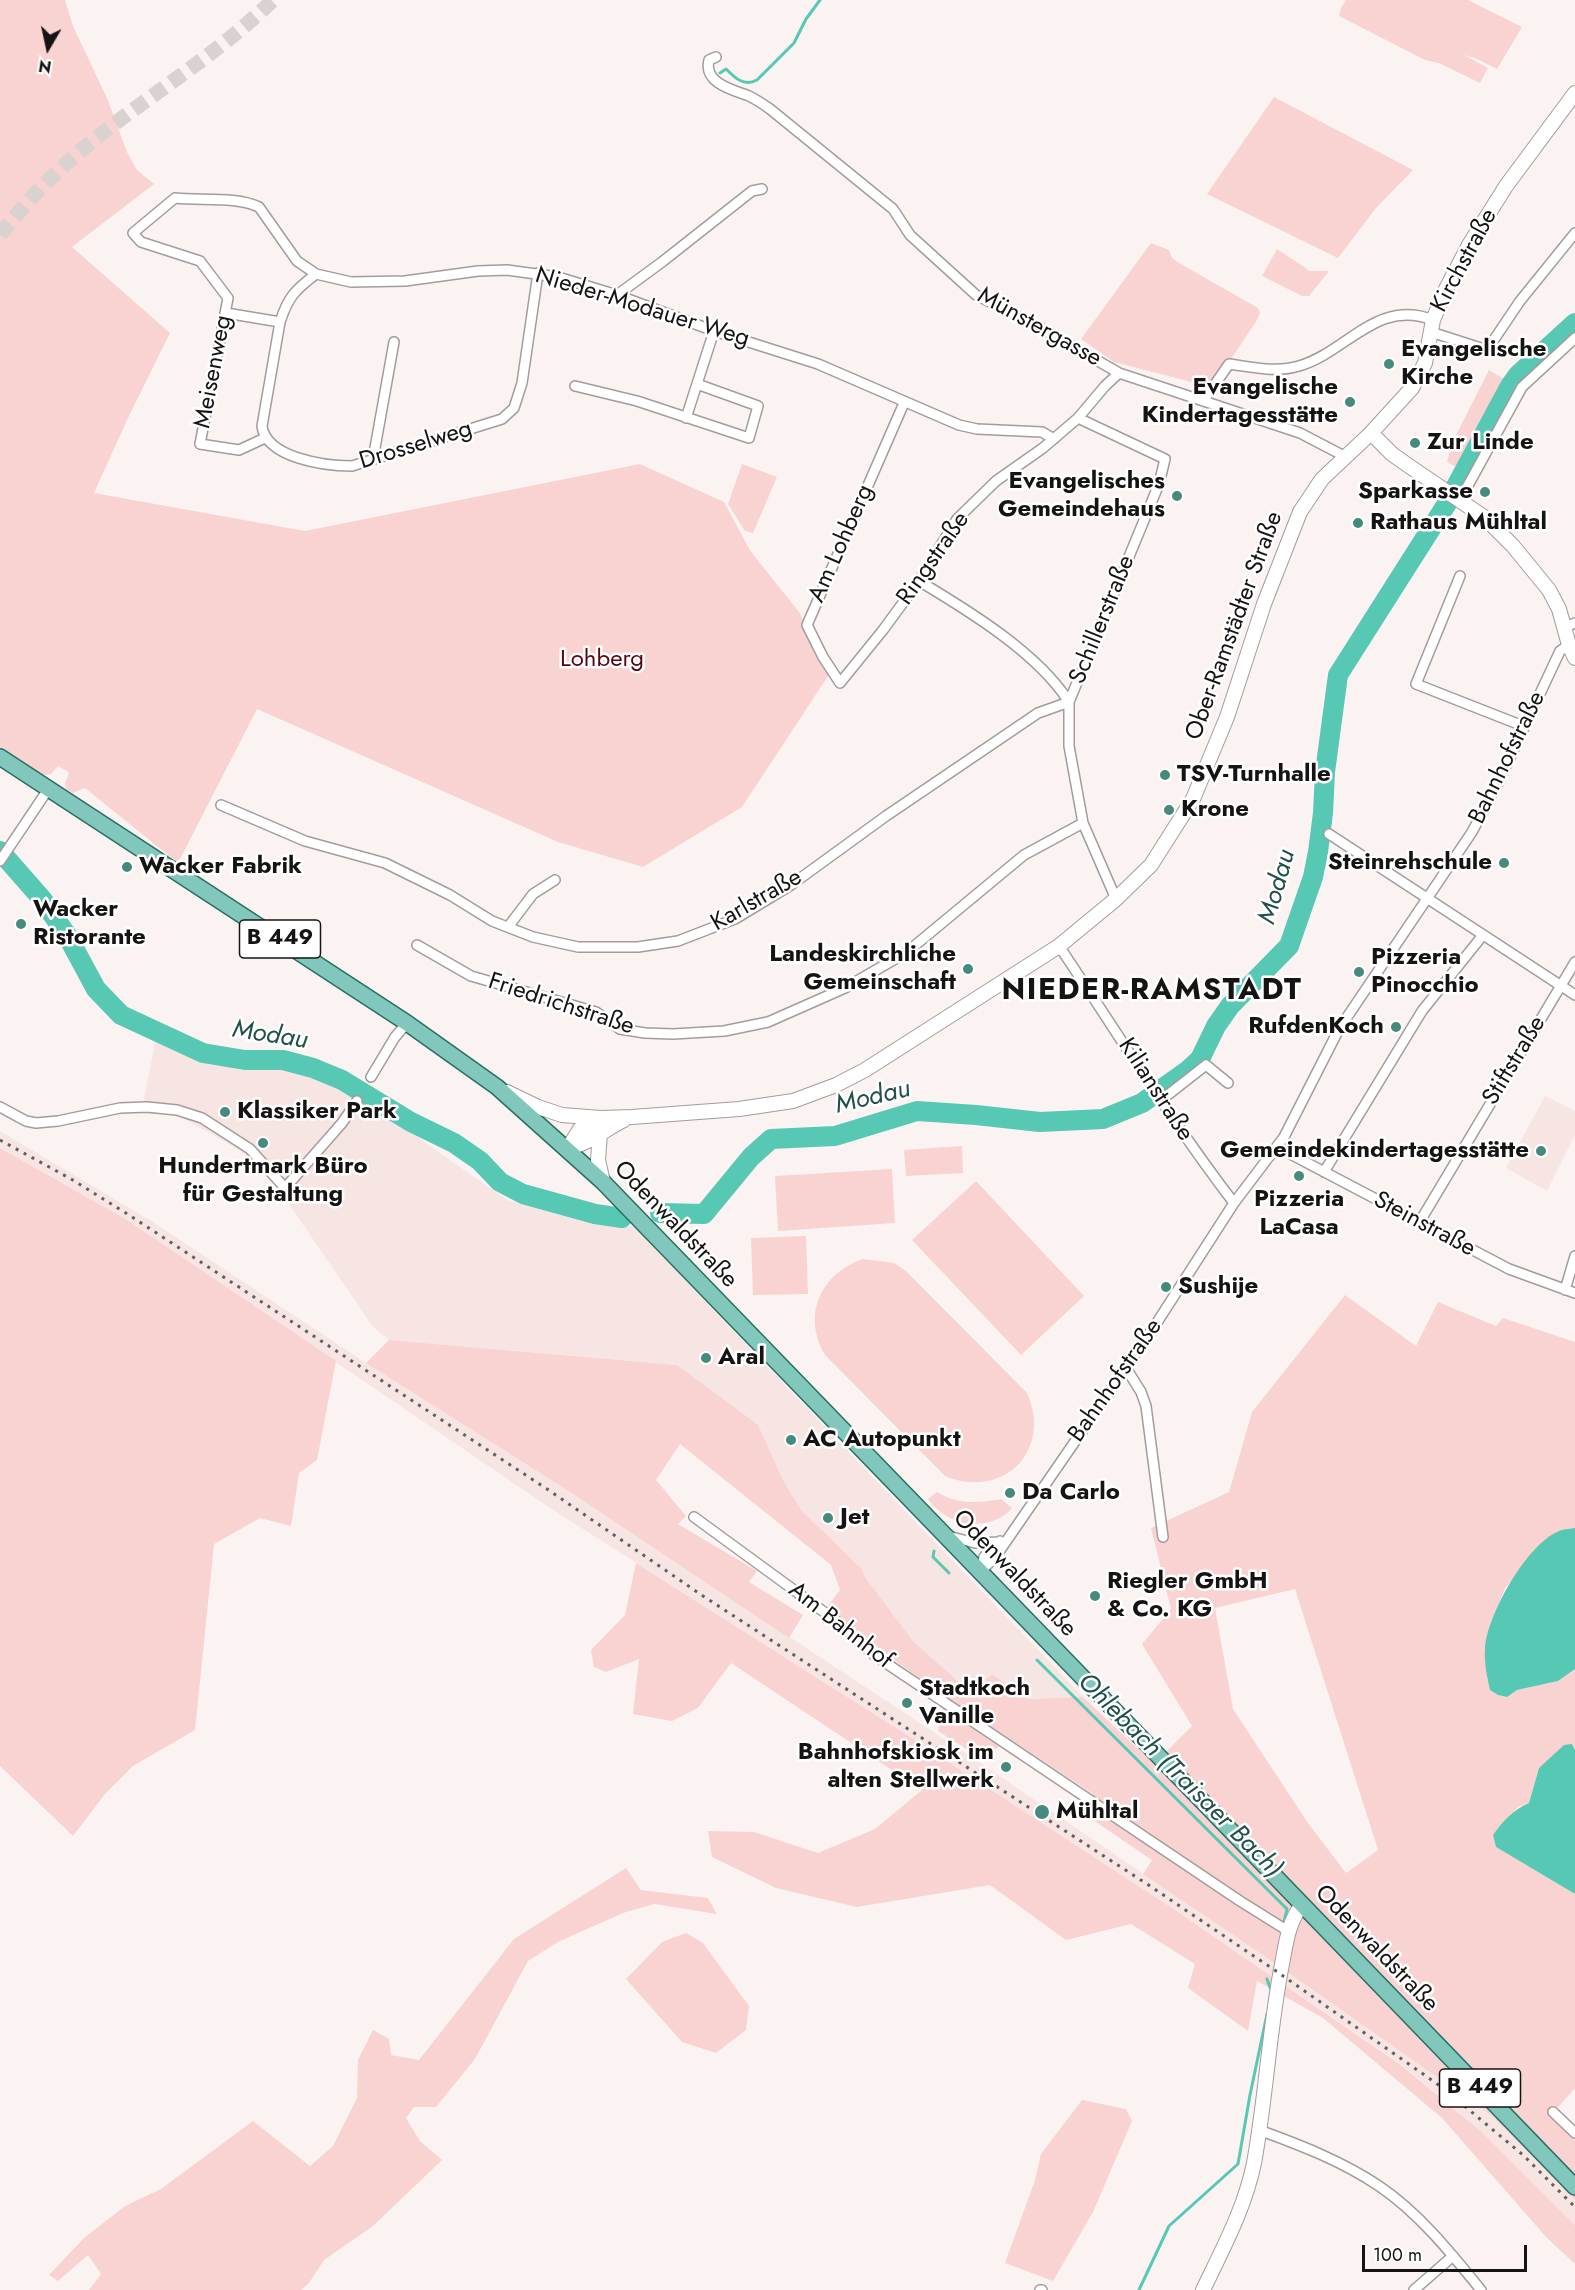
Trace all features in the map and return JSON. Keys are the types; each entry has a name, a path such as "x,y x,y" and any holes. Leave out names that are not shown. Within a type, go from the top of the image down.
{"main road":[{"name":"Kirchstraße","path":"1371,433 1421,375 1432,326 1445,291 1481,225 1506,186 1575,93"},
{"name":"Ober-Ramstädter Straße","path":"497,1087 550,1111 576,1117 632,1117 763,1107 793,1101 817,1093 865,1070 1059,946 1116,899 1151,865 1193,799 1227,717 1264,604 1300,512 1322,479 1371,433"},
{"path":"1371,433 1392,454 1460,500 1499,531 1534,570 1570,625 1572,651"},
{"name":"Ober-Ramstädter Straße","path":"0,757 407,1023 497,1087 568,1148 587,1143 600,1133 632,1117"},
{"path":"568,1148 580,1129 601,1118"},
{"path":"600,1133 598,1160 603,1182"},
{"name":"Odenwaldstraße","path":"568,1148 861,1450 948,1536 1575,2187"},
{"path":"1203,2290 1236,2220 1253,2166 1275,2001 1288,1931 1296,1912 1302,1905"}],"street":[{"name":"Münstergasse","path":"716,57 709,60 708,67 711,75 720,84 757,100 770,109 894,209 910,235 976,295 1039,327 1119,373 1300,433 1346,457"},
{"path":"617,295 752,191 762,189"},
{"name":"Nieder-Modauer Weg","path":"174,198 251,204 259,207 297,261 316,274 351,282 405,281 478,271 507,270 558,277 617,295 714,331 818,363 904,403 959,425 977,429 1042,432 1054,440"},
{"name":"Meisenweg","path":"174,198 133,233 141,242 200,261 228,298 200,444 239,450 264,438"},
{"path":"1204,400 1229,364 1281,370 1298,367 1317,359 1360,331 1390,317 1413,314 1432,326 1487,350 1520,301 1575,233"},
{"name":"Drosselweg","path":"264,438 282,452 340,466 352,466 502,419 514,408 522,383 538,273"},
{"path":"264,438 262,426 280,322 287,301 293,292 316,274"},
{"path":"226,313 280,322"},
{"path":"686,417 714,331"},
{"path":"1460,500 1522,387 1575,338"},
{"path":"373,459 394,342"},
{"name":"Ringstraße","path":"840,683 884,630 919,581 957,519 996,482 1054,440 1078,418 1119,373"},
{"path":"575,386 637,401 749,438 758,406 697,384"},
{"name":"Am Lohberg","path":"840,683 823,657 807,625 904,403"},
{"name":"Schillerstraße","path":"1069,702 1159,484 1165,459 1078,418"},
{"path":"1460,576 1416,684 1523,726"},
{"path":"919,581 962,607 1021,651 1058,685 1069,702 1069,746 1083,823 1116,899"},
{"name":"Bahnhofstraße","path":"981,1571 996,1556 1126,1368 1234,1203 1277,1147 1339,1029 1472,832 1499,781 1560,651 1572,651"},
{"name":"Karlstraße","path":"221,805 304,841 385,863 508,927 533,937 578,947 638,947 678,941 735,920 791,885 886,816 1038,713 1069,702"},
{"path":"0,861 49,788"},
{"name":"Friedrichstraße","path":"417,945 471,976 596,1012 620,1029 673,1034 724,1031 768,1022 800,1009 855,982 907,952 1024,855 1083,823"},
{"path":"1329,834 1575,995"},
{"path":"508,927 533,894 555,880"},
{"path":"1324,1172 1422,1011 1484,935"},
{"name":"Kilianstraße","path":"1059,946 1119,1034 1160,1101 1201,1161 1234,1203"},
{"name":"Stiftstraße","path":"1419,1223 1575,962"},
{"path":"371,1077 395,1037 407,1023"},
{"path":"1160,1101 1206,1065 1228,1083"},
{"path":"0,1107 26,1121 36,1123 58,1121 120,1108 147,1107 177,1110 202,1118 250,1149 285,1188 342,1123 357,1101"},
{"name":"Steinstraße","path":"1277,1147 1509,1269 1570,1291"},
{"path":"1570,1291 1575,1256"},
{"path":"1126,1368 1141,1392 1146,1406 1163,1537"},
{"name":"Am Bahnhof","path":"694,1517 835,1620 873,1655 1288,1931"},
{"name":"Bahnhofstraße","path":"981,1571 984,1557 1011,1532"},
{"path":"948,1536 975,1543 999,1542"},
{"path":"1553,2112 1575,2133"},
{"path":"1259,2130 1320,2153 1379,2186 1412,2213 1453,2256 1481,2290"},
{"path":"1414,2290 1453,2256"}],"shaded area":[{"path":"156,1039 199,1056 247,1065 290,1066 369,1103 507,1200 592,1224 633,1226 1083,1697 1028,1699 992,1674 971,1693 913,1641 865,1577 861,1568 801,1510 783,1480 677,1365 389,1340 373,1327 280,1191 240,1150 177,1115 141,1113"},
{"name":"Gemeindekindertagesstätte","path":"1545,1096 1575,1111 1575,1135 1547,1191 1506,1168"},
{"path":"0,1131 153,1222 366,1363 567,1490 979,1762 1270,1960 1491,2115 1575,2200 1575,2225 1482,2132 1401,2064 1172,1908 904,1733 553,1510 124,1218 0,1148"},
{"path":"1575,1528 1575,1669 1558,1681 1517,1690 1507,1697 1498,1695 1490,1690 1485,1649 1487,1635 1500,1601 1533,1551 1557,1532"},
{"path":"1572,1744 1575,1750 1575,1894 1496,1847 1493,1835 1509,1816 1529,1803 1539,1768 1564,1745"}],"green space":[{"name":"Lohberg","path":"0,0 65,0 73,26 107,98 127,152 137,170 154,184 72,247 170,333 94,493 305,531 640,464 724,502 751,552 799,612 830,673 742,807 643,867 558,842 257,709 178,863 85,788 73,793 66,789 65,784 69,772 58,766 51,774 43,775 0,747"},
{"path":"1346,0 1468,0 1522,27 1497,69 1464,55 1488,68 1480,83 1439,63 1425,60 1339,16"},
{"path":"1274,97 1413,170 1376,208 1338,258 1207,194"},
{"path":"1151,243 1169,250 1172,258 1179,263 1258,308 1260,313 1257,320 1214,385 1208,383 1203,385 1114,362 1081,339"},
{"path":"1277,249 1310,271 1329,271 1309,296 1302,296 1262,276"},
{"path":"1575,315 1575,331 1519,381 1463,488 1452,480 1464,458 1458,468 1447,462 1453,441 1489,370 1507,381 1516,369"},
{"path":"742,464 777,477 753,533 745,531 728,504"},
{"path":"962,1146 963,1173 906,1176 904,1150"},
{"path":"0,1148 124,1218 336,1361 317,1460 299,1473 291,1526 260,1518 214,1544 195,1730 133,1766 105,1794 73,1836 0,1766"},
{"path":"892,1169 895,1223 778,1231 775,1176"},
{"path":"976,1181 1084,1296 1021,1355 912,1240"},
{"path":"806,1236 808,1294 753,1295 751,1238"},
{"path":"863,1259 894,1263 906,1271 1027,1393 1034,1417 1033,1438 1027,1453 1018,1465 1006,1474 993,1480 977,1482 961,1481 945,1476 825,1355 818,1340 815,1325 819,1298 826,1285 836,1275"},
{"path":"1345,1295 1416,1346 1438,1302 1496,1326 1503,1318 1575,1342 1575,1528 1557,1532 1505,1588 1490,1626 1487,1678 1490,1690 1507,1697 1517,1690 1558,1681 1575,1669 1575,1750 1572,1744 1539,1768 1529,1803 1518,1807 1493,1835 1496,1847 1575,1894 1575,2088 1554,2112 1575,2133 1575,2200 1491,2115 1143,1874 1152,1860 1081,1812 1093,1794 1008,1738 984,1760 938,1731 945,1696 891,1658 827,1607 840,1590 831,1565 680,1444 656,1480 686,1516 678,1524 757,1571 749,1582 803,1615 789,1638 567,1490 366,1363 389,1340 677,1365 758,1425 783,1480 801,1510 861,1568 865,1577 913,1641 971,1693 992,1674 1028,1699 1083,1697 1154,1764 1192,1726 1142,1644 1171,1609 1151,1528 1229,1492 1252,1412","holes":["1295,1589 1378,1850 1346,1873 1308,1823 1233,1709 1215,1608"]},
{"path":"937,1492 968,1502 1001,1499 1012,1508 997,1519 978,1524 968,1523 950,1518 934,1506 928,1499"},
{"path":"636,1563 904,1733 1172,1908 1401,2065 1482,2132 1575,2225 1575,2264 1546,2237 1442,2118 1323,2018 1257,1981 1248,2031 1188,1988 1195,1964 1131,1924 1066,1940 990,1885 857,1907 776,1888 712,1857 708,1831 754,1832 818,1853 875,1829 922,1790 731,1663 698,1708 672,1721 633,1714 639,1659 606,1672 594,1667 591,1650 625,1615"},
{"path":"626,1868 641,1890 708,1898 717,1914 654,1904 623,1913 558,1942 528,1961 475,2059 436,2107 414,2107 406,2118 420,2141 442,2160 373,2226 324,2260 309,2283 301,2290 89,2290 101,2274 88,2255 58,2281 49,2275 84,2238 125,2206 161,2189 253,2121 310,2166 333,2146 357,2098 358,2060 373,2030 389,2039 391,2055 419,2060 514,1939"},
{"path":"686,1933 703,1943 749,2006 746,2030 716,2053 682,2042 626,1979 662,1942"},
{"path":"1082,2100 1126,2109 1132,2121 1093,2212 1053,2281 1005,2263 1035,2180 1041,2154"}],"waterway":[{"path":"720,73 726,69 744,82 757,80 794,43 806,19 820,0"},
{"name":"Modau","path":"660,1213 704,1214 751,1157 771,1139 835,1136 917,1111 1040,1122 1103,1119 1142,1103 1200,1059 1216,1026 1230,1006 1289,946 1313,877 1318,852 1325,772 1338,675 1446,505 1510,386 1518,375 1575,323"},
{"name":"Modau","path":"0,851 42,899 68,937 96,989 121,1015 203,1053 245,1060 283,1060 313,1068 342,1080 411,1122 454,1143 480,1161 500,1182 523,1194 595,1214 622,1218"},
{"name":"Ohlebach (Traisaer Bach)","path":"660,1213 729,1286"},
{"name":"Ohlebach (Traisaer Bach)","path":"934,1551 933,1557 949,1573"},
{"name":"Ohlebach (Traisaer Bach)","path":"1037,1660 1287,1909 1284,1922"},
{"name":"Ohlebach (Traisaer Bach)","path":"1267,1979 1272,1993"},
{"name":"Ohlebach (Traisaer Bach)","path":"1139,2290 1169,2226 1238,2164 1267,2014"}],"tunnel":[{"path":"0,235 37,192 79,152 227,41 273,0"}],"railway":[{"path":"0,1140 71,1179 129,1215 547,1489 703,1596 1147,1884 1276,1971 1443,2088 1523,2155 1575,2207"}],"place":[{"name":"Evangelische Kirche","path":"1389,364"},
{"name":"Evangelische Kindertagesstätte","path":"1350,402"},
{"name":"Zur Linde","path":"1415,443"},
{"name":"Sparkasse","path":"1485,492"},
{"name":"Evangelisches Gemeindehaus","path":"1177,496"},
{"name":"Rathaus Mühltal","path":"1358,523"},
{"name":"TSV-Turnhalle","path":"1165,775"},
{"name":"Krone","path":"1169,810"},
{"name":"Steinrehschule","path":"1504,863"},
{"name":"Wacker Fabrik","path":"127,867"},
{"name":"Wacker Ristorante","path":"21,924"},
{"name":"Landeskirchliche Gemeinschaft","path":"968,969"},
{"name":"Pizzeria Pinocchio","path":"1359,972"},
{"name":"RufdenKoch","path":"1396,1027"},
{"name":"Klassiker Park","path":"225,1112"},
{"name":"Hundertmark Büro für Gestaltung","path":"263,1143"},
{"name":"Gemeindekindertagesstätte","path":"1541,1151"},
{"name":"Pizzeria LaCasa","path":"1299,1176"},
{"name":"Sushije","path":"1166,1287"},
{"name":"Aral","path":"706,1358"},
{"name":"AC Autopunkt","path":"791,1440"},
{"name":"Da Carlo","path":"1010,1493"},
{"name":"Jet","path":"828,1518"},
{"name":"Riegler GmbH & Co. KG","path":"1095,1596"},
{"name":"Stadtkoch Vanille","path":"907,1703"},
{"name":"Bahnhofskiosk im alten Stellwerk","path":"1006,1767"},
{"name":"Mühltal","path":"1042,1812"}],"district":[{"name":"NIEDER-RAMSTADT","path":"1152,992"}]}
